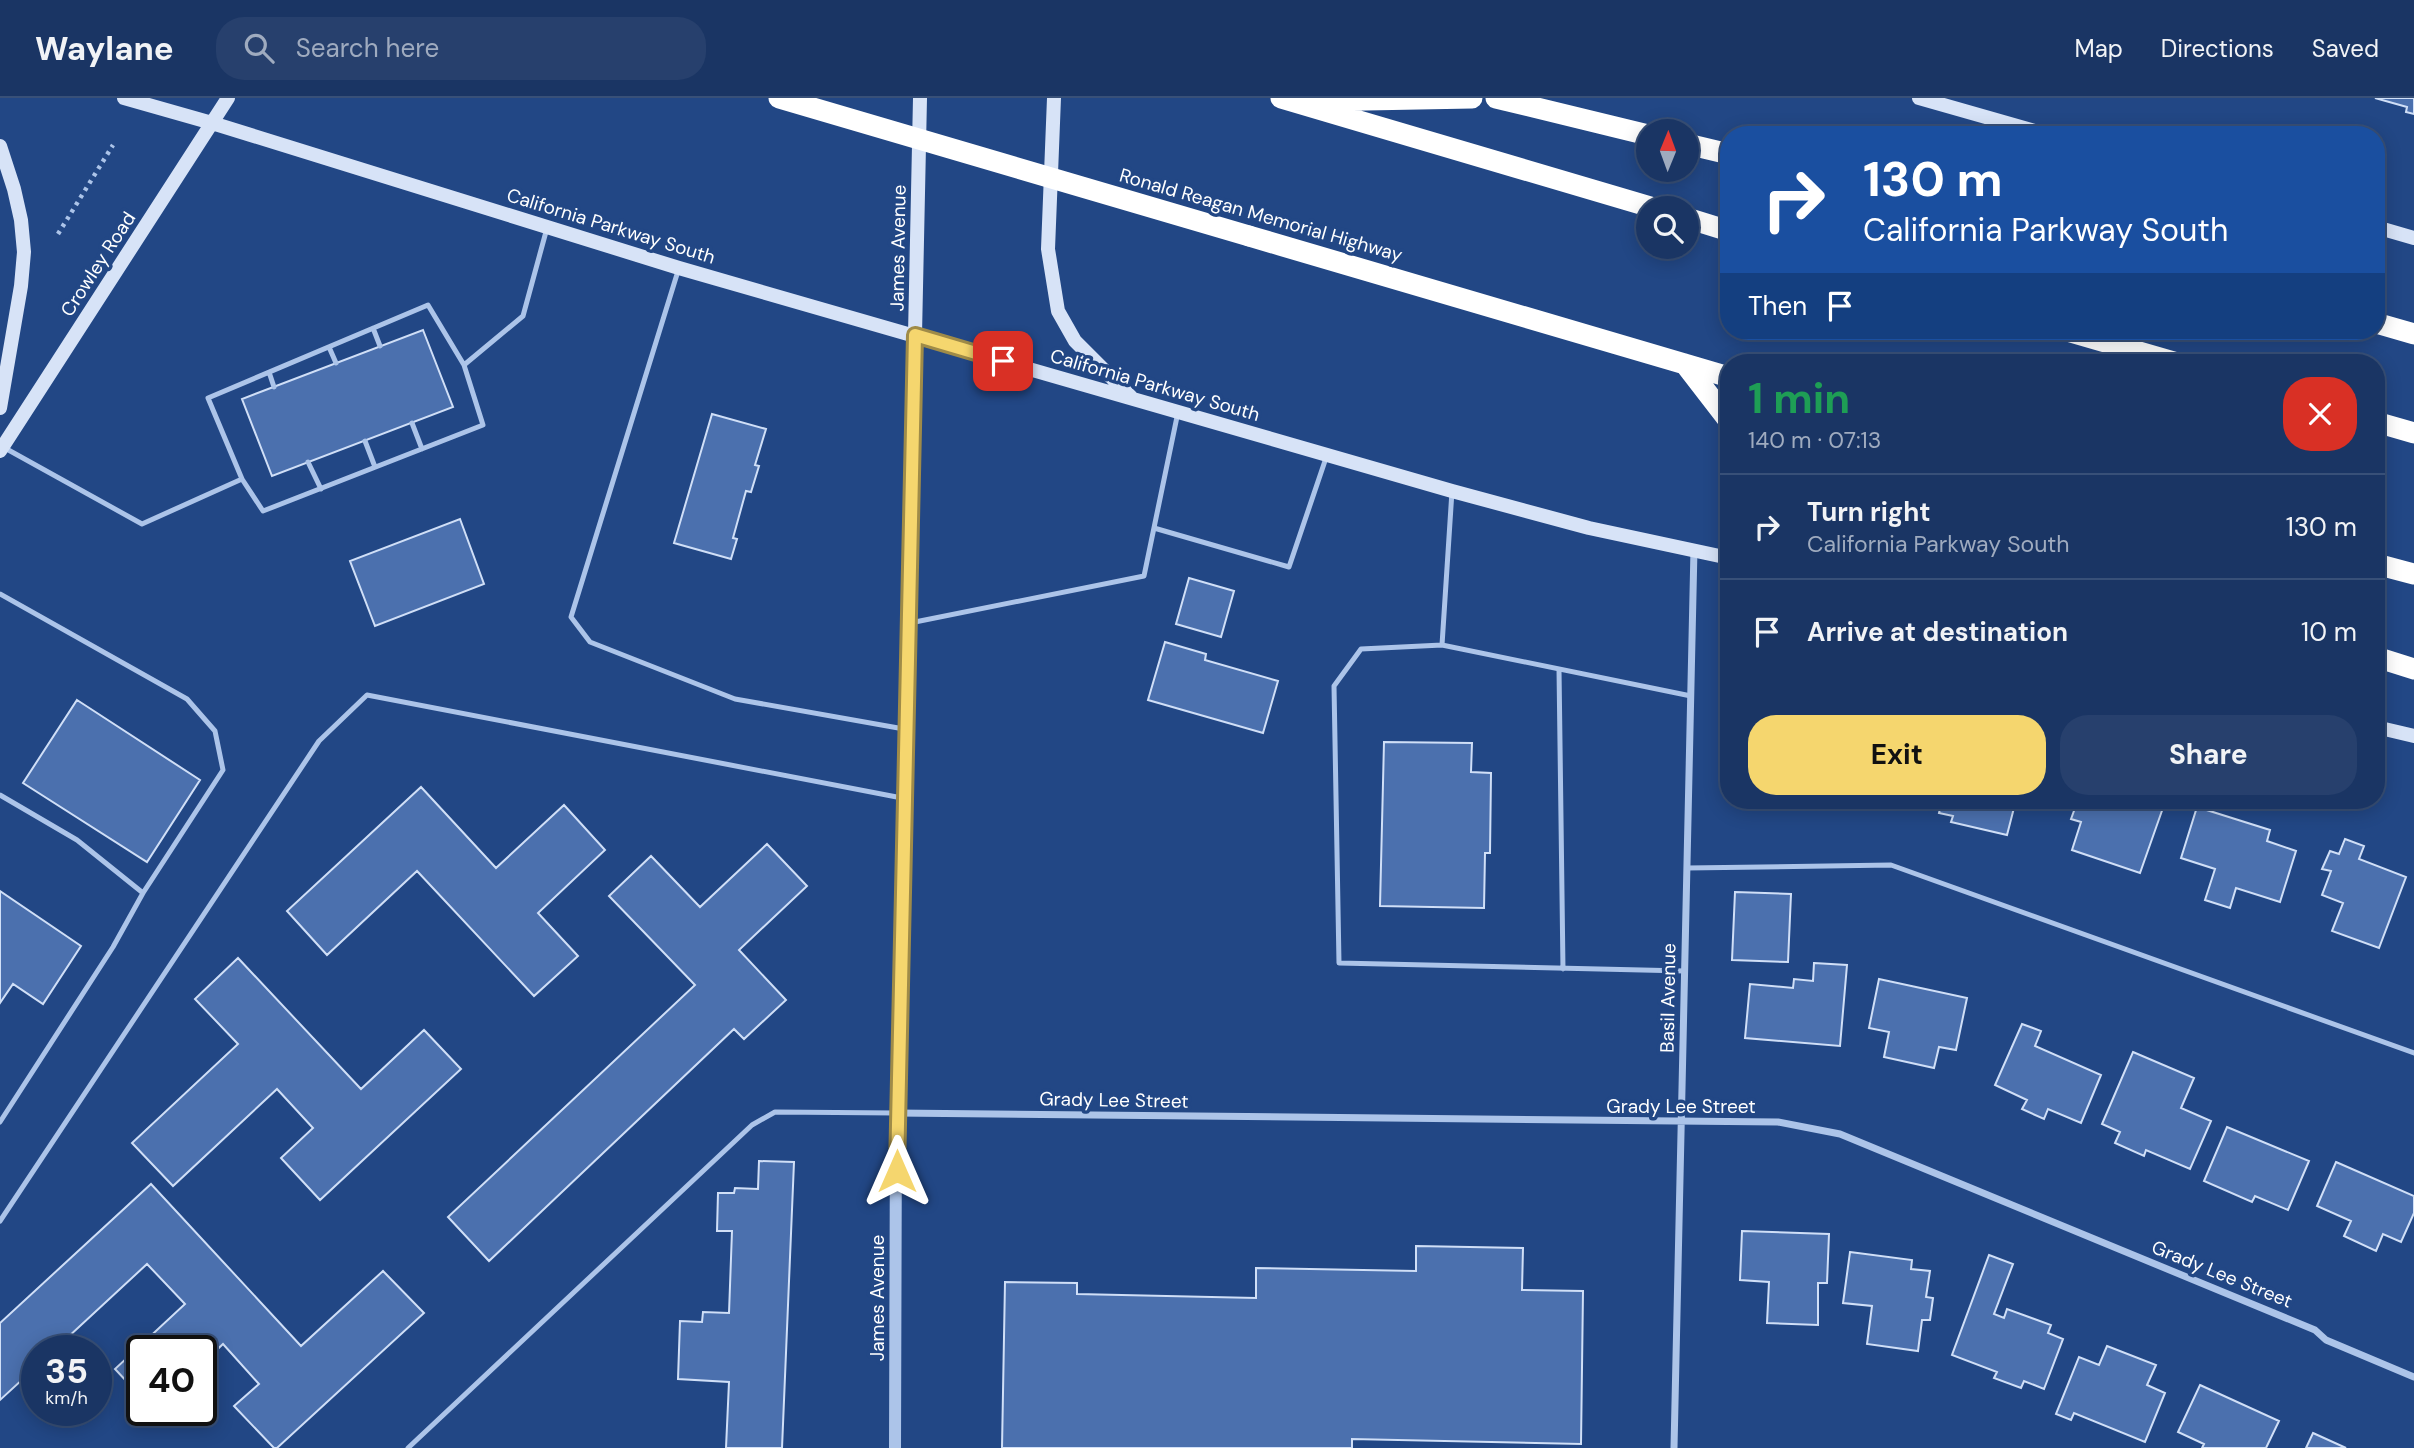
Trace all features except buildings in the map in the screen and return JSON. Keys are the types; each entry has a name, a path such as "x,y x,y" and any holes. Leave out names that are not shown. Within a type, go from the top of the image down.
{"highway":[{"name":"Ronald Reagan Memorial Highway","path":"779,98 1720,374"},
{"path":"1286,99 1472,98"},
{"path":"1496,98 1636,132"},
{"path":"1286,99 1636,203"},
{"path":"1699,147 1720,152"},
{"path":"1699,221 1720,227"},
{"path":"2385,326 2414,334"},
{"path":"2098,340 2146,354"},
{"path":"1685,364 1720,409"},
{"path":"2385,425 2414,433"},
{"path":"2385,567 2414,575"},
{"path":"2385,660 2414,669"}],"main road":[{"name":"California Parkway South","path":"124,98 679,268 1452,491 1589,528 1720,556"},
{"name":"Crowley Road","path":"1,449 228,98"},
{"name":"James Avenue","path":"915,335 920,98"},
{"path":"1054,98 1048,249 1058,311 1074,341 1131,398"},
{"path":"1919,98 2017,126"},
{"path":"0,146 14,189 24,252 21,286 0,408"},
{"path":"2385,230 2414,238"},
{"path":"2385,729 2414,736"}],"street":[{"name":"James Avenue","path":"895,1448 896,1113 915,335"},
{"name":"Basil Avenue","path":"1674,1448 1694,549"},
{"name":"Grady Lee Street","path":"896,1113 1778,1122 1840,1134 2315,1330 2326,1340 2414,1377"}],"lane":[{"path":"464,365 523,316 548,226"},
{"path":"679,268 571,617 590,642 735,699 906,730"},
{"path":"428,305 464,365 483,425 264,511 242,479 208,398 373,328 428,305"},
{"path":"373,328 380,346"},
{"path":"330,347 336,363"},
{"path":"269,372 274,387"},
{"path":"909,624 1143,576 1178,412"},
{"path":"412,423 422,449"},
{"path":"365,441 375,467"},
{"path":"1,449 142,524 242,479"},
{"path":"1154,528 1289,567 1327,455"},
{"path":"307,462 321,489"},
{"path":"1442,645 1452,491"},
{"path":"0,594 187,699 215,731 223,770 0,1122"},
{"path":"1685,971 1339,963 1334,686 1361,649 1442,645 1691,696"},
{"path":"1559,669 1563,969"},
{"path":"0,1220 319,741 367,695 905,799"},
{"path":"0,795 77,840 144,893"},
{"path":"1686,869 1891,865 2414,1053"},
{"path":"408,1448 752,1125 775,1112 896,1113"}],"path":[{"path":"58,233 113,145"}],"route":[{"path":"897,1171 896,1113 915,335 1003,361"}]}
